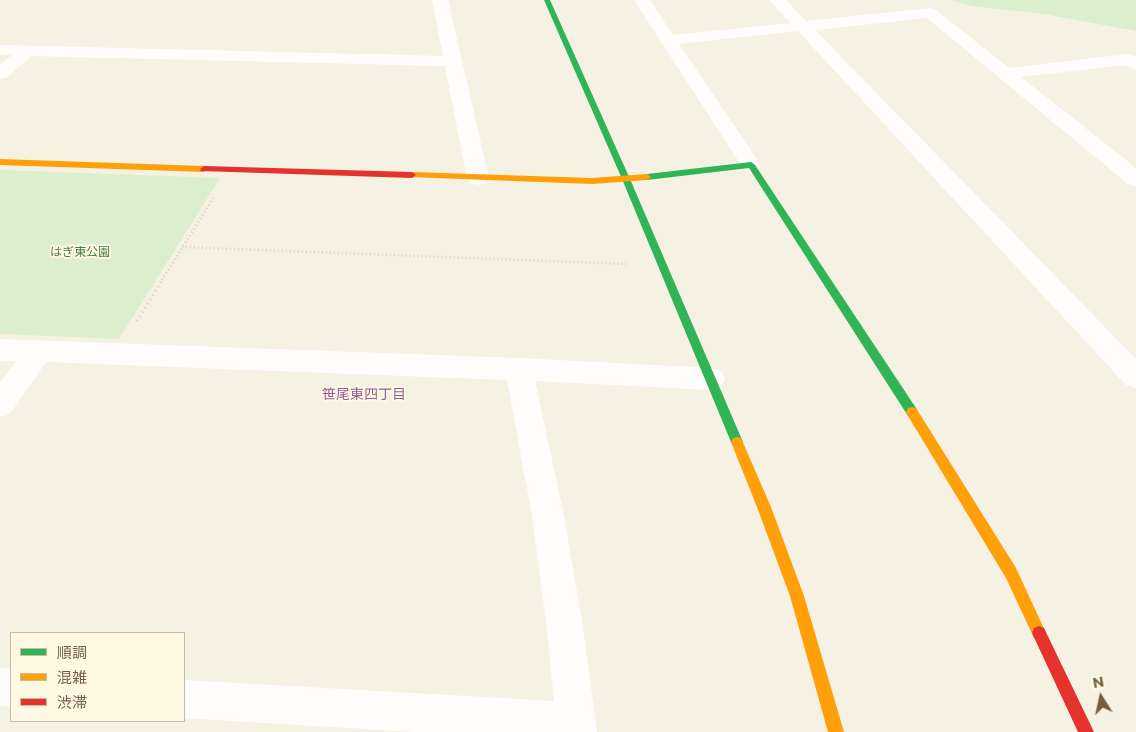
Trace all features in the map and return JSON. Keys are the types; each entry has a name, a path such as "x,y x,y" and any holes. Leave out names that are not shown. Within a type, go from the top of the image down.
{"street":[{"path":"440,0 478,178"},
{"path":"547,0 626,179 764,507 797,596 836,732"},
{"path":"642,0 902,395 1011,573 1086,732"},
{"path":"777,0 1136,376"},
{"path":"668,40 930,13 1136,179"},
{"path":"0,50 452,61"},
{"path":"0,74 27,51"},
{"path":"1005,74 1128,59 1136,65"},
{"path":"0,162 592,181 751,165"},
{"path":"0,350 519,369 711,379"},
{"path":"0,405 39,351"},
{"path":"185,698 576,727 548,516 519,369"}],"path":[{"path":"116,354 232,169"},
{"path":"182,247 630,264"}],"green space":[{"path":"951,0 1136,0 1136,31 1044,14 972,6"},
{"name":"はぎ東公園","path":"0,170 220,178 119,339 0,334"}],"traffic: fast":[{"path":"547,0 626,179 737,442"},
{"path":"647,177 751,165 912,412"}],"traffic: slow":[{"path":"0,162 204,169"},
{"path":"412,175 592,181 647,177"},
{"path":"912,412 1011,573 1039,633"},
{"path":"737,442 764,507 797,596 836,732"}],"traffic: jam":[{"path":"204,169 412,175"},
{"path":"1039,633 1086,732"}],"district":[{"name":"笹尾東四丁目","path":"364,395"}]}
